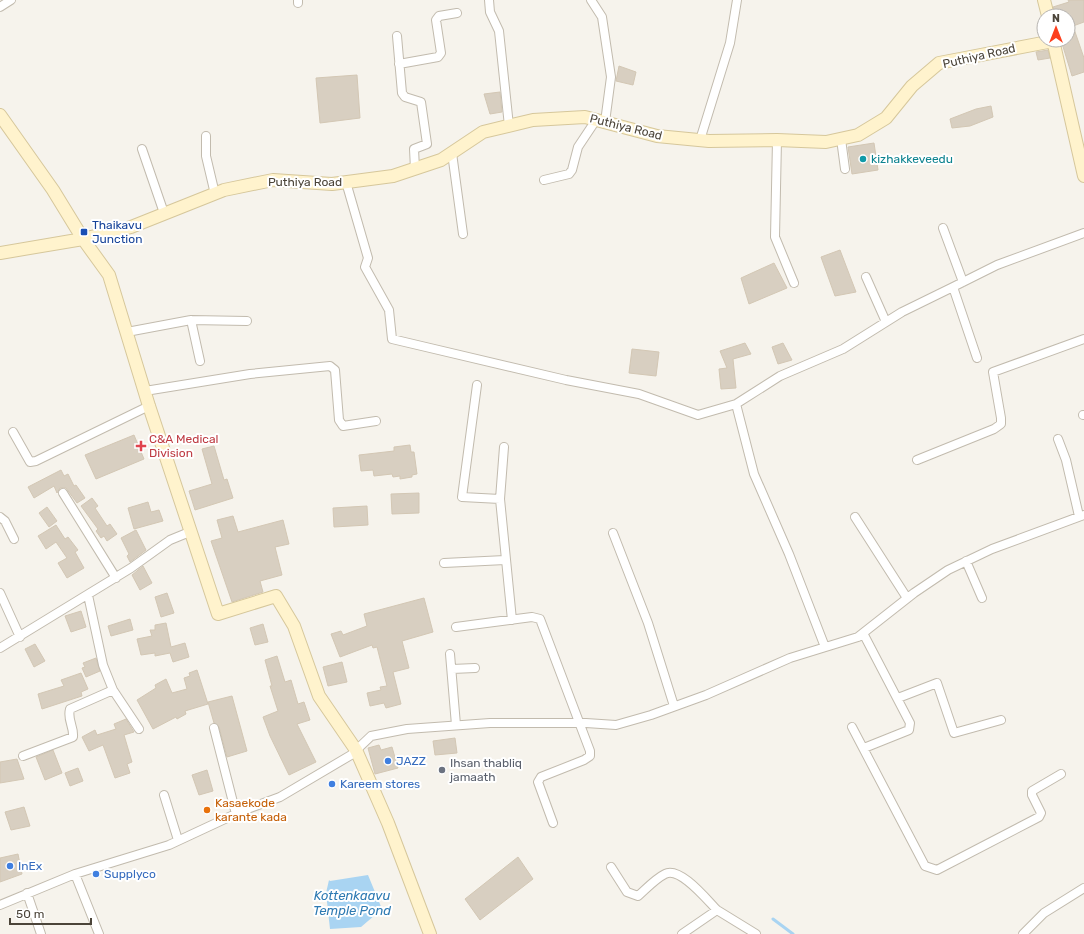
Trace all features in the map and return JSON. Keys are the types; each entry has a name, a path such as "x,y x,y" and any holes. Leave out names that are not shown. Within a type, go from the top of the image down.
{"street":[{"path":"0,7 11,0"},
{"path":"489,0 490,12 499,30 509,126"},
{"path":"544,180 569,174 578,148 600,121 611,77 602,17 591,0"},
{"path":"700,140 730,43 737,0"},
{"path":"399,64 438,57 441,53 436,20 439,16 456,13"},
{"path":"397,36 402,94 405,97 421,102 427,144 414,150 415,169"},
{"name":"Puthiya Road","path":"0,253 82,239 131,227 215,194 273,180 332,184 393,176 441,160 483,132 533,120 585,117 657,136 700,140 777,140 826,142 858,135 886,118 912,86 939,63 1036,43"},
{"path":"1055,48 1084,176"},
{"path":"1,119 53,190 82,239 109,275 149,406 192,530 218,614 276,596 294,626 318,696 356,750 388,823 430,934"},
{"path":"206,136 206,156 215,194"},
{"path":"840,139 845,169"},
{"path":"777,140 775,237 794,284"},
{"path":"142,150 164,213"},
{"path":"452,153 463,234"},
{"path":"346,182 368,258 365,267 390,310 392,339 566,380 639,394 698,415 736,404 780,376 843,349 886,322 997,265 1084,233"},
{"path":"943,228 963,282"},
{"path":"866,277 886,322"},
{"path":"953,287 977,358"},
{"path":"127,332 191,320 247,321"},
{"path":"191,320 200,361"},
{"path":"917,460 994,429 1001,424 993,372 1084,339"},
{"path":"145,391 250,374 330,366 334,370 339,420 343,426 376,421"},
{"path":"477,385 462,497 500,499"},
{"path":"736,404 754,474 789,554 824,647"},
{"path":"13,432 30,462 36,461 149,406"},
{"path":"0,905 75,874 169,845 236,814 280,797 351,755 371,736 407,729 456,725 579,723 616,725 651,715 706,694 790,658 858,637 907,598 948,570 992,549 1081,516 1066,460 1058,439"},
{"path":"504,447 500,499 512,620"},
{"path":"63,493 116,578"},
{"path":"0,517 5,521 14,539"},
{"path":"855,517 907,598"},
{"path":"0,648 116,578 170,540 192,530"},
{"path":"613,533 648,623 674,706"},
{"path":"444,563 505,560"},
{"path":"966,561 982,598"},
{"path":"0,593 20,637"},
{"path":"88,595 103,665 113,690 139,729"},
{"path":"456,627 532,617 540,619 590,751 590,756 541,777 538,782 553,823"},
{"path":"864,633 910,723 909,730 864,748"},
{"path":"450,654 456,725"},
{"path":"452,669 475,668"},
{"path":"898,698 937,683 954,733 1001,720"},
{"path":"24,756 73,737 74,731 68,717 70,709 113,690"},
{"path":"852,727 925,866 937,870 1039,817 1041,814 1032,791 1061,774"},
{"path":"214,728 236,814"},
{"path":"164,795 178,840"},
{"path":"611,867 627,892 631,895 638,896 666,873 673,872 685,878 717,910 756,934"},
{"path":"75,874 99,934"},
{"path":"1023,934 1044,913 1084,888"},
{"path":"27,893 41,934"},
{"path":"682,934 717,910"}],"water":[{"name":"Kottenkaavu Temple Pond","path":"368,875 382,909 361,927 330,929 326,893 329,880"}],"building":[{"path":"1068,0 1084,0 1084,22 1076,25 1076,8 1053,8 1069,2"},
{"path":"1076,35 1084,58 1084,72 1072,76 1063,48 1076,48"},
{"path":"1048,50 1050,58 1038,60 1036,52"},
{"path":"619,66 636,72 633,85 616,81"},
{"path":"357,75 360,118 320,123 316,78"},
{"path":"500,92 502,112 490,114 484,94"},
{"path":"991,106 993,117 970,126 952,128 950,119 976,109"},
{"name":"kizhakkeveedu","path":"874,143 878,170 852,174 848,147"},
{"path":"840,250 856,292 835,296 821,257"},
{"path":"774,263 787,288 749,304 741,278"},
{"path":"745,343 751,354 733,359 736,388 721,389 719,369 727,368 720,351"},
{"path":"783,343 792,360 778,364 772,347"},
{"path":"632,349 659,352 656,376 629,373"},
{"path":"134,435 144,459 96,479 85,455"},
{"path":"410,445 411,452 414,452 417,474 412,475 412,477 400,479 400,476 393,477 392,474 374,476 373,470 361,471 359,455 394,451 394,447"},
{"path":"214,446 224,480 227,479 233,498 195,510 189,491 212,484 202,449"},
{"path":"61,470 64,476 68,474 74,486 76,485 85,498 77,503 66,488 60,488 57,493 54,486 34,498 28,487"},
{"path":"419,493 419,513 392,514 391,494"},
{"path":"92,498 98,506 95,508 107,526 110,524 117,534 107,541 104,536 101,538 96,531 98,529 81,506"},
{"path":"148,502 151,512 159,510 163,521 134,529 128,508"},
{"path":"367,506 368,525 334,527 333,508"},
{"path":"47,507 57,521 49,527 39,513"},
{"path":"233,516 238,532 283,520 289,544 275,547 282,575 260,581 263,592 232,602 211,541 222,538 217,520"},
{"path":"56,525 65,539 68,537 78,550 75,552 84,568 67,578 58,563 67,558 56,542 46,549 38,536"},
{"path":"136,530 146,550 130,562 127,556 129,554 121,538"},
{"path":"143,566 152,583 140,590 132,575"},
{"path":"167,593 174,613 161,617 155,597"},
{"path":"424,598 433,632 402,641 409,668 393,672 401,704 386,708 384,703 370,706 367,693 381,690 380,687 387,686 377,647 373,648 372,645 340,657 331,634 341,631 343,635 367,626 364,614"},
{"path":"81,611 86,627 71,632 65,616"},
{"path":"130,619 133,630 111,636 108,626"},
{"path":"166,623 171,647 185,643 189,657 173,662 170,653 155,656 155,653 141,655 137,639 152,636 150,630 155,630 155,625"},
{"path":"263,624 268,642 255,645 250,628"},
{"path":"35,644 45,661 34,667 25,649"},
{"path":"277,656 285,682 291,680 298,704 304,702 310,720 297,724 316,762 289,775 270,736 263,717 278,711 270,686 272,686 265,660"},
{"path":"96,658 100,671 86,677 82,668 85,667 83,663"},
{"path":"342,662 347,682 328,686 323,667"},
{"path":"197,670 208,704 185,711 186,714 177,719 176,717 153,729 137,700 156,688 155,685 166,679 172,693 187,689 184,678 190,676 189,673"},
{"path":"81,673 88,689 81,692 82,696 42,709 38,694 64,686 61,680"},
{"path":"232,696 247,751 227,757 219,727 214,723 208,702"},
{"path":"126,719 134,732 124,735 132,762 127,764 130,773 115,778 103,745 89,751 82,737 95,730 97,735 116,729 114,724"},
{"path":"455,738 457,753 435,755 433,741"},
{"path":"379,745 381,750 392,747 398,768 375,774 368,748"},
{"path":"53,750 62,773 45,780 36,757"},
{"path":"17,759 24,779 0,783 0,762"},
{"path":"78,768 83,781 70,786 65,773"},
{"path":"207,770 213,791 199,795 192,775"},
{"path":"24,807 30,826 11,830 5,812"},
{"name":"InEx","path":"18,854 22,874 0,882 0,858"},
{"path":"518,857 533,879 480,920 465,899"}],"waterway":[{"path":"773,919 793,934"}],"place":[{"name":"kizhakkeveedu","path":"863,159"},
{"name":"Thaikavu Junction","path":"84,232"},
{"name":"C&A Medical Division","path":"141,446"},
{"name":"JAZZ","path":"388,761"},
{"name":"Ihsan thabliq jamaath","path":"442,770"},
{"name":"Kareem stores","path":"332,784"},
{"name":"Kasaekode karante kada","path":"207,810"},
{"name":"InEx","path":"10,866"},
{"name":"Supplyco","path":"96,874"}]}
